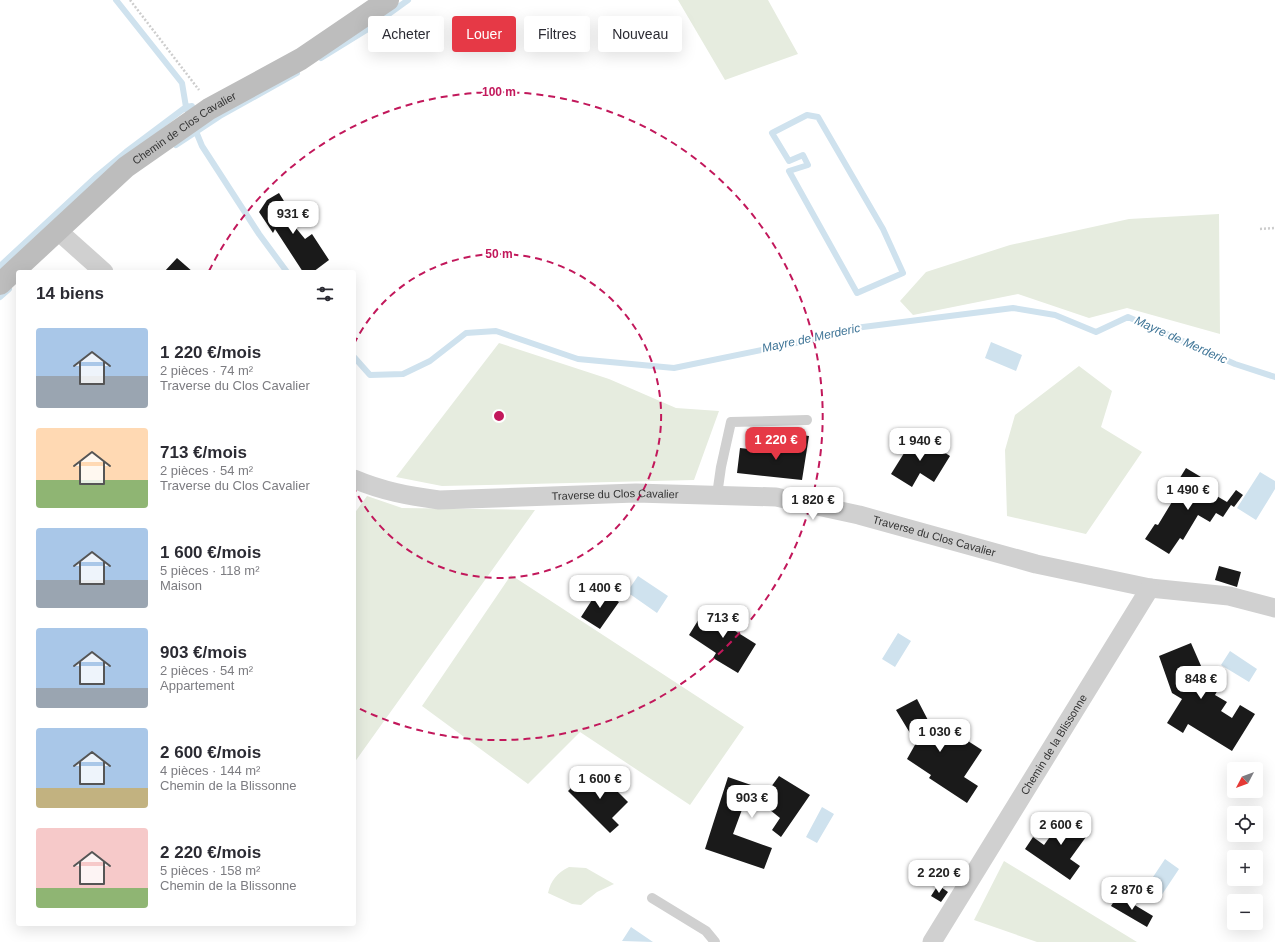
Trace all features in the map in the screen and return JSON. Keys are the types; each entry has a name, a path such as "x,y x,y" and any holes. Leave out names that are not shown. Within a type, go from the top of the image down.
{"street":[{"name":"Chemin de Clos Cavalier","path":"0,284 126,168 209,109 301,59 388,0"},
{"path":"57,230 102,270"},
{"name":"Traverse du Clos Cavalier","path":"356,480 376,489 407,496 439,500 636,493 776,497 859,515 1036,564 1150,588 1230,596 1275,608"},
{"name":"Chemin de la Blissonne","path":"932,942 1150,588"}],"lane":[{"path":"717,495 721,467 731,422 807,420"},
{"path":"652,898 706,930 715,942"}],"path":[{"path":"130,0 204,97 209,109"},
{"path":"1260,229 1275,228"}],"shaded area":[{"path":"678,0 768,0 798,54 725,80"},
{"path":"1219,214 1220,334 1127,308 1089,318 1018,294 913,315 900,301 926,272 1010,245 1129,219"},
{"path":"499,343 609,379 676,408 719,411 694,480 442,486 396,477"},
{"path":"1079,366 1112,391 1101,427 1142,452 1086,534 1007,516 1005,450 1015,415"},
{"path":"367,496 402,508 535,510 356,760 356,511"},
{"path":"511,575 744,727 690,805 580,732 528,784 422,706"},
{"path":"1004,861 1137,942 1037,942 974,920"},
{"path":"569,867 586,868 614,884 597,892 581,905 572,904 548,893 555,877"}],"water":[{"path":"991,342 1022,355 1016,371 985,358"},
{"path":"1260,472 1275,481 1275,489 1256,520 1237,508"},
{"path":"638,576 668,596 657,613 627,592"},
{"path":"898,633 911,641 895,667 882,659"},
{"path":"1230,651 1257,669 1249,682 1221,665"},
{"path":"822,807 834,814 817,843 806,837"},
{"path":"1165,859 1179,869 1159,899 1145,889"},
{"path":"631,927 653,942 622,941"}],"building":[{"path":"279,193 295,219 291,222 305,239 312,234 329,260 316,270 302,270 275,229 273,233 259,212 267,200"},
{"path":"177,258 191,270 166,270"},
{"path":"795,434 809,436 802,480 737,473 740,448 782,453 783,443 794,445"},
{"path":"916,434 950,456 934,482 920,473 912,487 891,474"},
{"path":"1186,468 1201,477 1196,484 1227,502 1236,490 1243,495 1234,507 1231,505 1223,517 1216,513 1210,522 1198,515 1183,540 1180,538 1169,554 1145,539 1155,524 1158,525 1178,492 1173,489"},
{"path":"1219,566 1241,572 1237,587 1215,580"},
{"path":"599,589 619,602 600,629 581,617"},
{"path":"707,606 736,623 732,629 756,644 738,673 713,658 716,653 689,635"},
{"path":"1191,643 1205,675 1220,686 1215,695 1227,702 1221,711 1232,718 1240,705 1255,714 1232,751 1188,724 1183,733 1167,723 1182,699 1172,693 1159,656"},
{"path":"917,699 930,724 955,737 957,734 982,750 964,777 978,786 967,803 929,778 931,775 907,759 916,743 896,710"},
{"path":"597,771 628,802 612,818 619,825 610,833 568,791 579,780 584,785"},
{"path":"779,776 810,795 781,837 772,830 780,818 770,810 773,805 747,796 733,834 772,848 764,869 705,849 728,777 768,791"},
{"path":"1067,813 1091,830 1070,859 1080,866 1070,880 1025,849 1033,837 1044,845"},
{"path":"938,885 948,892 941,902 931,896"},
{"path":"1118,895 1153,916 1147,927 1111,906"}],"waterway":[{"name":"Mayre de Merderic","path":"116,0 182,83 186,107 190,117"},
{"path":"321,58 368,29 408,0"},
{"path":"176,145 220,116 297,73"},
{"path":"0,266 97,176 186,107 192,106"},
{"path":"807,115 818,117 883,229 903,273 857,293 789,171 808,165 803,155 789,161 772,133 807,115"},
{"name":"Mayre de Merderic","path":"195,129 202,146 259,234 286,270"},
{"path":"0,297 9,289"},
{"name":"Mayre de Merderic","path":"356,359 370,375 403,374 430,361 466,333 496,331 578,359 674,368 815,339 855,328 1013,308 1055,315 1096,332 1128,317 1235,364 1275,377"}]}
